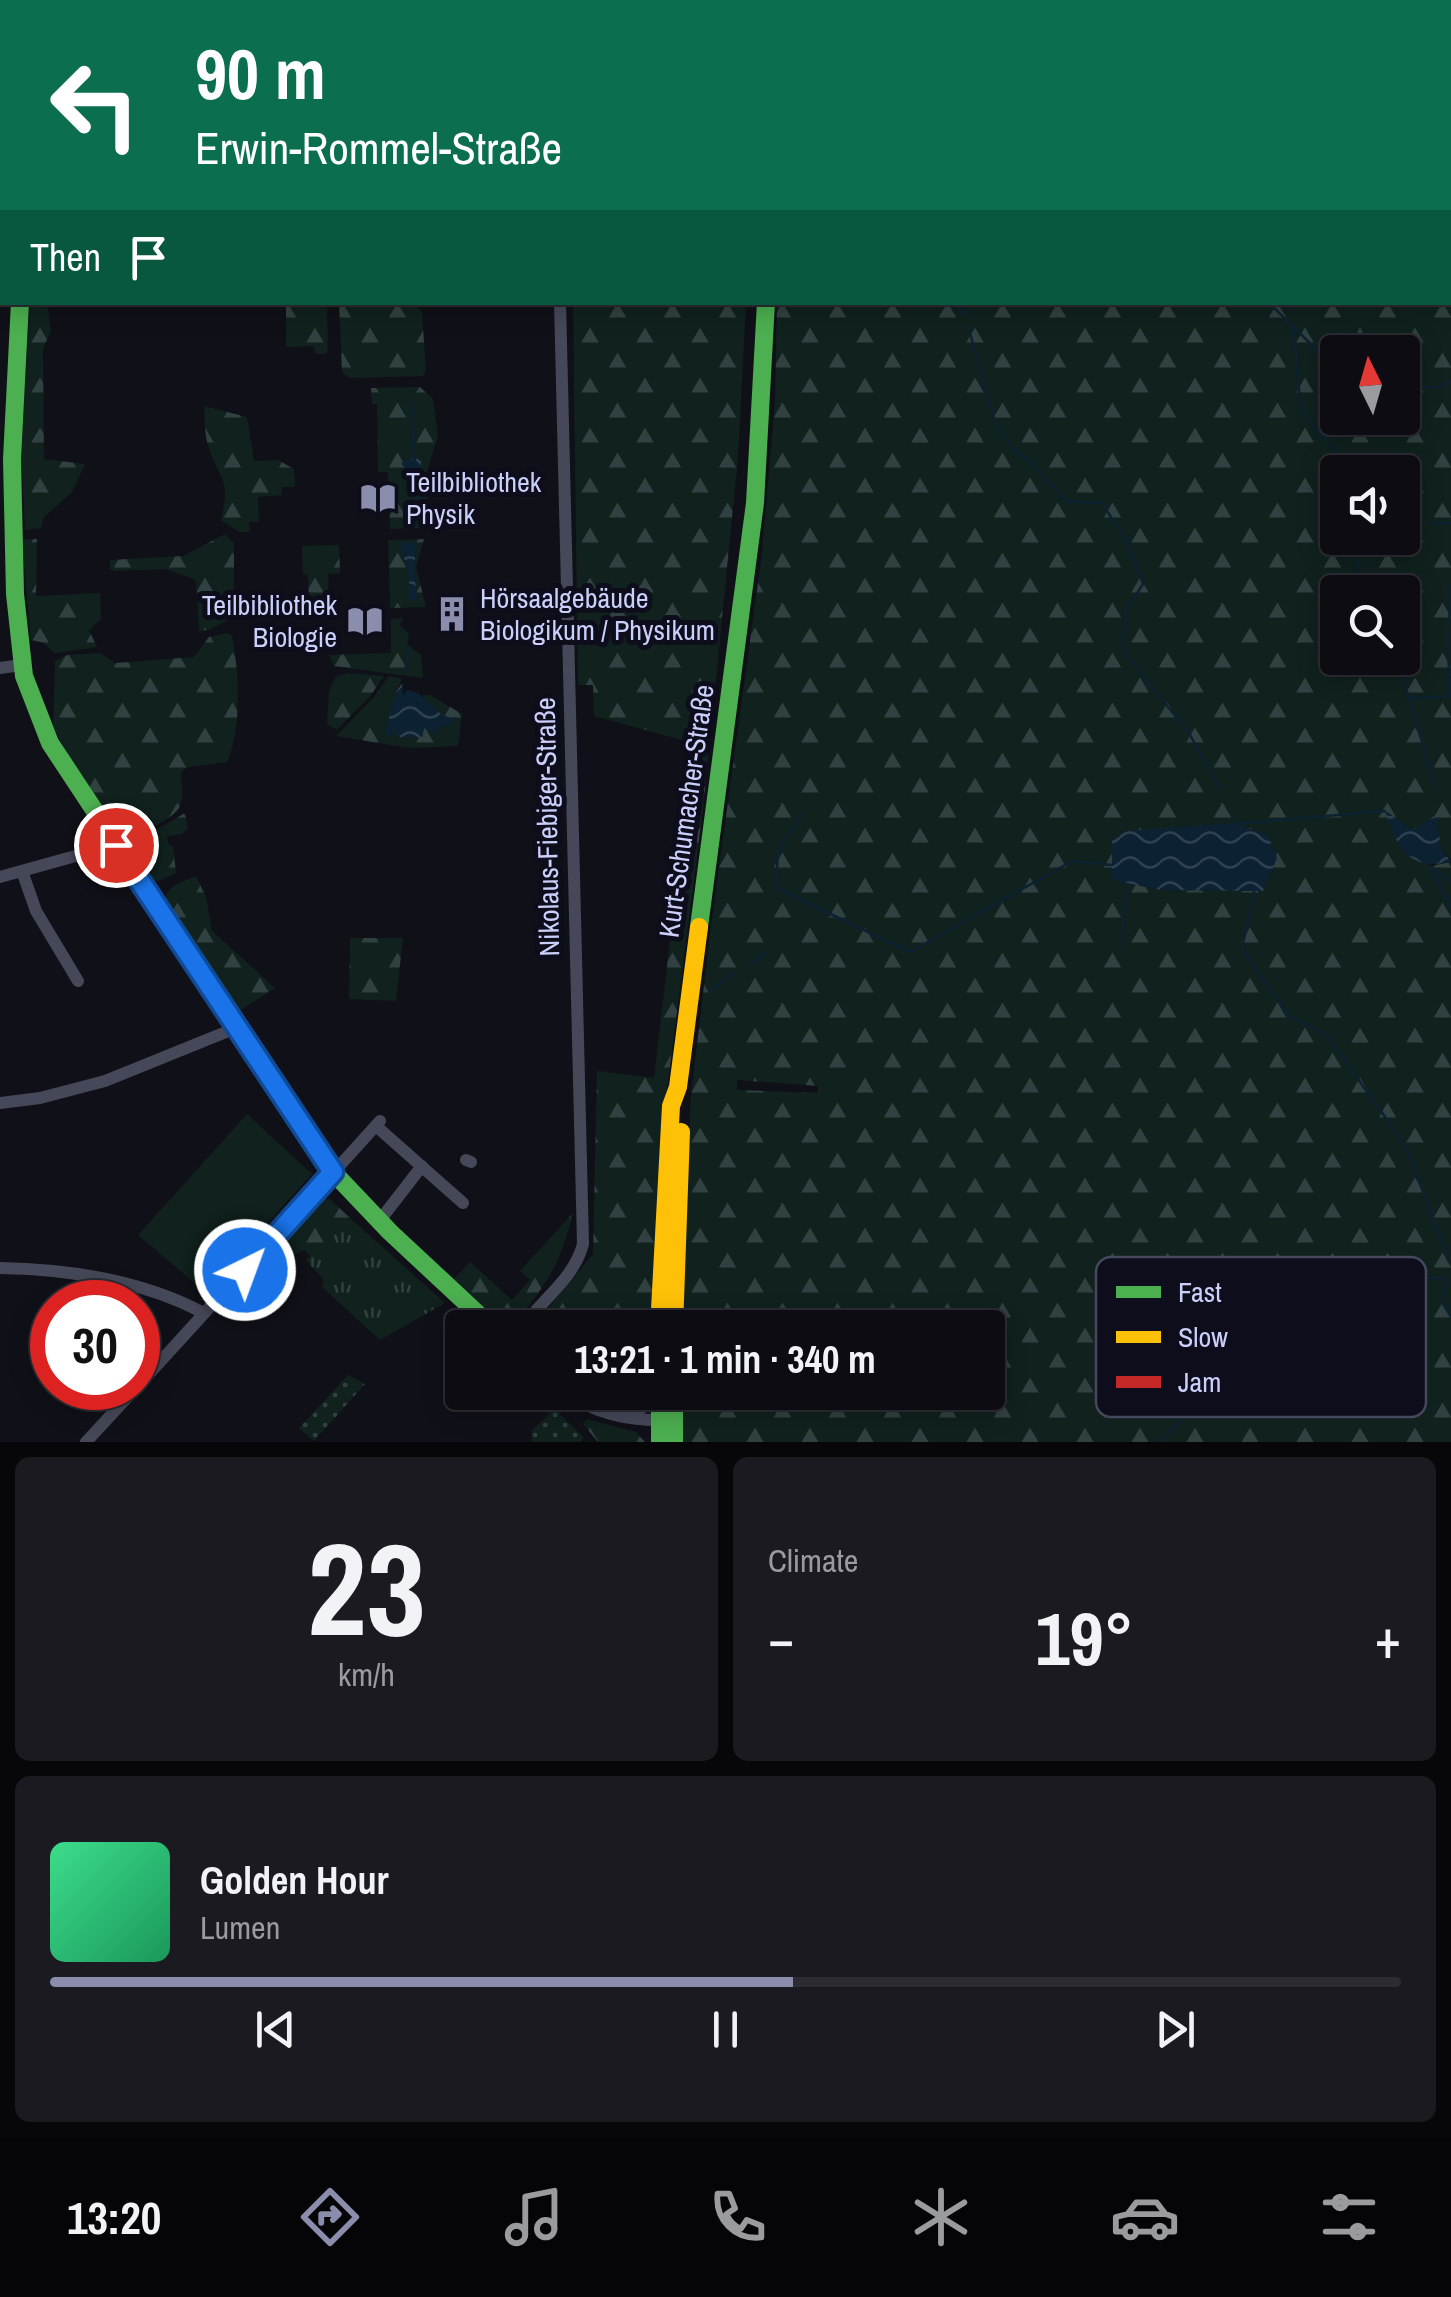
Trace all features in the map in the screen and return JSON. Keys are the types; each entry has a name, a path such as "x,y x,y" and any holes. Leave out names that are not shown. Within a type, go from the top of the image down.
{"main road":[{"path":"20,305 12,470 15,594 21,665 50,743 236,1028 390,1232 473,1310"},
{"name":"Kurt-Schumacher-Straße","path":"661,1310 671,1106 678,1087 755,502 766,305"},
{"name":"Kurt-Schumacher-Straße","path":"675,1310 682,1103 678,1087"},
{"path":"663,1410 674,1442"},
{"path":"660,1442 670,1410"}],"street":[{"name":"Nikolaus-Fiebiger-Straße","path":"538,1310 570,1273 584,1244 560,305"},
{"path":"0,668 21,665"},
{"path":"0,876 116,845"},
{"path":"22,871 36,911 78,980"},
{"path":"0,1102 52,1096 105,1081 236,1028"},
{"path":"160,1362 379,1122 461,1202"},
{"path":"384,1215 420,1161"},
{"path":"0,1268 99,1276 166,1294 204,1313"},
{"path":"86,1442 116,1410"},
{"path":"594,1410 667,1420"},
{"path":"617,1416 636,1410"}],"green space":[{"path":"30,305 47,305 51,331 43,348 44,459 85,464 72,492 44,517 41,528 25,530 21,449"},
{"path":"286,305 327,305 328,351 315,354 314,346 286,347"},
{"path":"339,305 416,305 422,312 426,371 423,376 349,378 342,372"},
{"path":"573,305 746,305 738,458 703,809 667,1089 652,1310 547,1310 593,1254 597,1071 654,1078 693,743 594,716 593,685 578,685"},
{"path":"777,305 1451,305 1451,860 1441,848 1437,828 1413,830 1387,812 1430,866 1451,862 1451,1442 682,1442 682,1410 1005,1410 1005,1310 683,1310 691,1095 762,553 775,401","holes":["1112,880 1263,891 1161,890","737,1080 818,1086 818,1093 737,1090"]},
{"path":"420,387 433,399 438,436 428,468 428,512 422,528 390,529 388,472 378,472 377,404 372,404 371,388"},
{"path":"204,406 247,417 254,461 278,460 294,469 295,487 282,487 282,495 258,497 259,522 249,522 250,532 239,532 221,520 225,488 207,443"},
{"path":"225,534 234,543 234,595 228,620 209,630 199,631 196,580 166,569 110,569 110,560 183,556"},
{"path":"37,539 36,596 100,593 101,619 89,630 97,647 54,653 44,643 31,640 22,542"},
{"path":"424,539 416,567 426,607 390,608 388,540"},
{"path":"339,545 340,573 328,574 329,605 309,606 302,546"},
{"path":"403,618 400,625 409,634 407,645 421,655 423,678 334,666 329,655 391,653 391,619"},
{"path":"228,633 232,636 238,700 227,762 188,767 181,772 182,798 177,811 154,826 121,837 53,726 55,661 67,655 100,653 115,663 194,657 209,637"},
{"path":"336,676 384,676 337,730 327,724 329,691"},
{"path":"392,676 402,679 396,692 390,736 393,732 422,737 424,728 453,719 435,713 422,695 430,695 462,714 458,746 409,748 336,736"},
{"path":"185,813 188,828 182,834 167,836 168,844 173,846 176,873 158,881 150,880 130,851 131,845"},
{"path":"196,876 206,897 212,931 275,988 239,1011 165,903 171,889"},
{"path":"350,938 403,938 396,1001 349,999"},
{"path":"247,1114 312,1174 205,1292 138,1235"},
{"path":"325,1199 330,1199 350,1218 311,1256 304,1250 295,1254 284,1243"},
{"path":"573,1213 550,1274 525,1310 485,1310 452,1281 470,1262 512,1300 530,1280 520,1271"},
{"path":"350,1218 445,1303 380,1340 322,1287 324,1280 306,1260"},
{"path":"348,1375 365,1384 314,1441 299,1428"},
{"path":"549,1410 556,1410 584,1438 580,1442 532,1442 531,1431"},
{"path":"587,1419 636,1432 645,1442 598,1442 583,1424"}],"water":[{"path":"421,459 422,497 416,498 410,492 409,473 401,463"},
{"path":"417,542 417,599 411,602 407,596 408,570 399,543"},
{"path":"402,683 403,696 407,690 420,695 438,712 453,719 452,725 440,726 436,734 424,728 422,738 398,737 393,732 389,737 385,733"},
{"path":"1385,811 1413,830 1436,815 1441,848 1451,862 1424,863 1406,854"},
{"path":"1232,823 1268,835 1277,858 1263,891 1161,890 1112,880 1112,839 1126,831"}],"waterway":[{"path":"958,305 962,314"},
{"path":"1271,305 1320,353"},
{"path":"968,326 995,421 1013,450 1031,463 1066,501 1102,503 1127,542 1143,584 1125,612 1123,651 1189,733 1220,789"},
{"path":"1293,326 1301,410 1336,455"},
{"path":"1420,387 1438,387 1451,381"},
{"path":"411,404 415,462"},
{"path":"416,494 417,518"},
{"path":"1431,523 1451,523"},
{"path":"1356,555 1361,575"},
{"path":"1407,698 1450,696 1451,585"},
{"path":"405,670 410,647"},
{"path":"1402,675 1435,786"},
{"path":"1233,824 1385,811"},
{"path":"803,812 778,851 776,888 910,952 1072,861 1112,865"},
{"path":"1430,866 1451,908"},
{"path":"1432,868 1451,882"},
{"path":"1122,947 1125,883"},
{"path":"1255,888 1242,949 1288,1015 1327,1036 1406,1146 1449,1262"},
{"path":"749,964 767,951"},
{"path":"711,991 734,972"},
{"path":"1426,1278 1445,1278 1442,1302 1451,1317"},
{"path":"1160,1442 1183,1417"}],"traffic: fast":[{"path":"20,305 12,459 15,594 24,676 50,743 333,1172 474,1310"},
{"path":"699,927 755,503 766,305"},
{"path":"660,1410 660,1442"},
{"path":"674,1410 674,1442"}],"traffic: slow":[{"path":"660,1310 671,1106 678,1087 699,927"},
{"path":"675,1310 681,1132"}],"place":[{"name":"Teilbibliothek Physik","path":"378,498"},
{"name":"Hörsaalgebäude Biologikum / Physikum","path":"452,614"},
{"name":"Teilbibliothek Biologie","path":"365,621"}],"route":[{"path":"116,845 333,1172 245,1270"}]}
